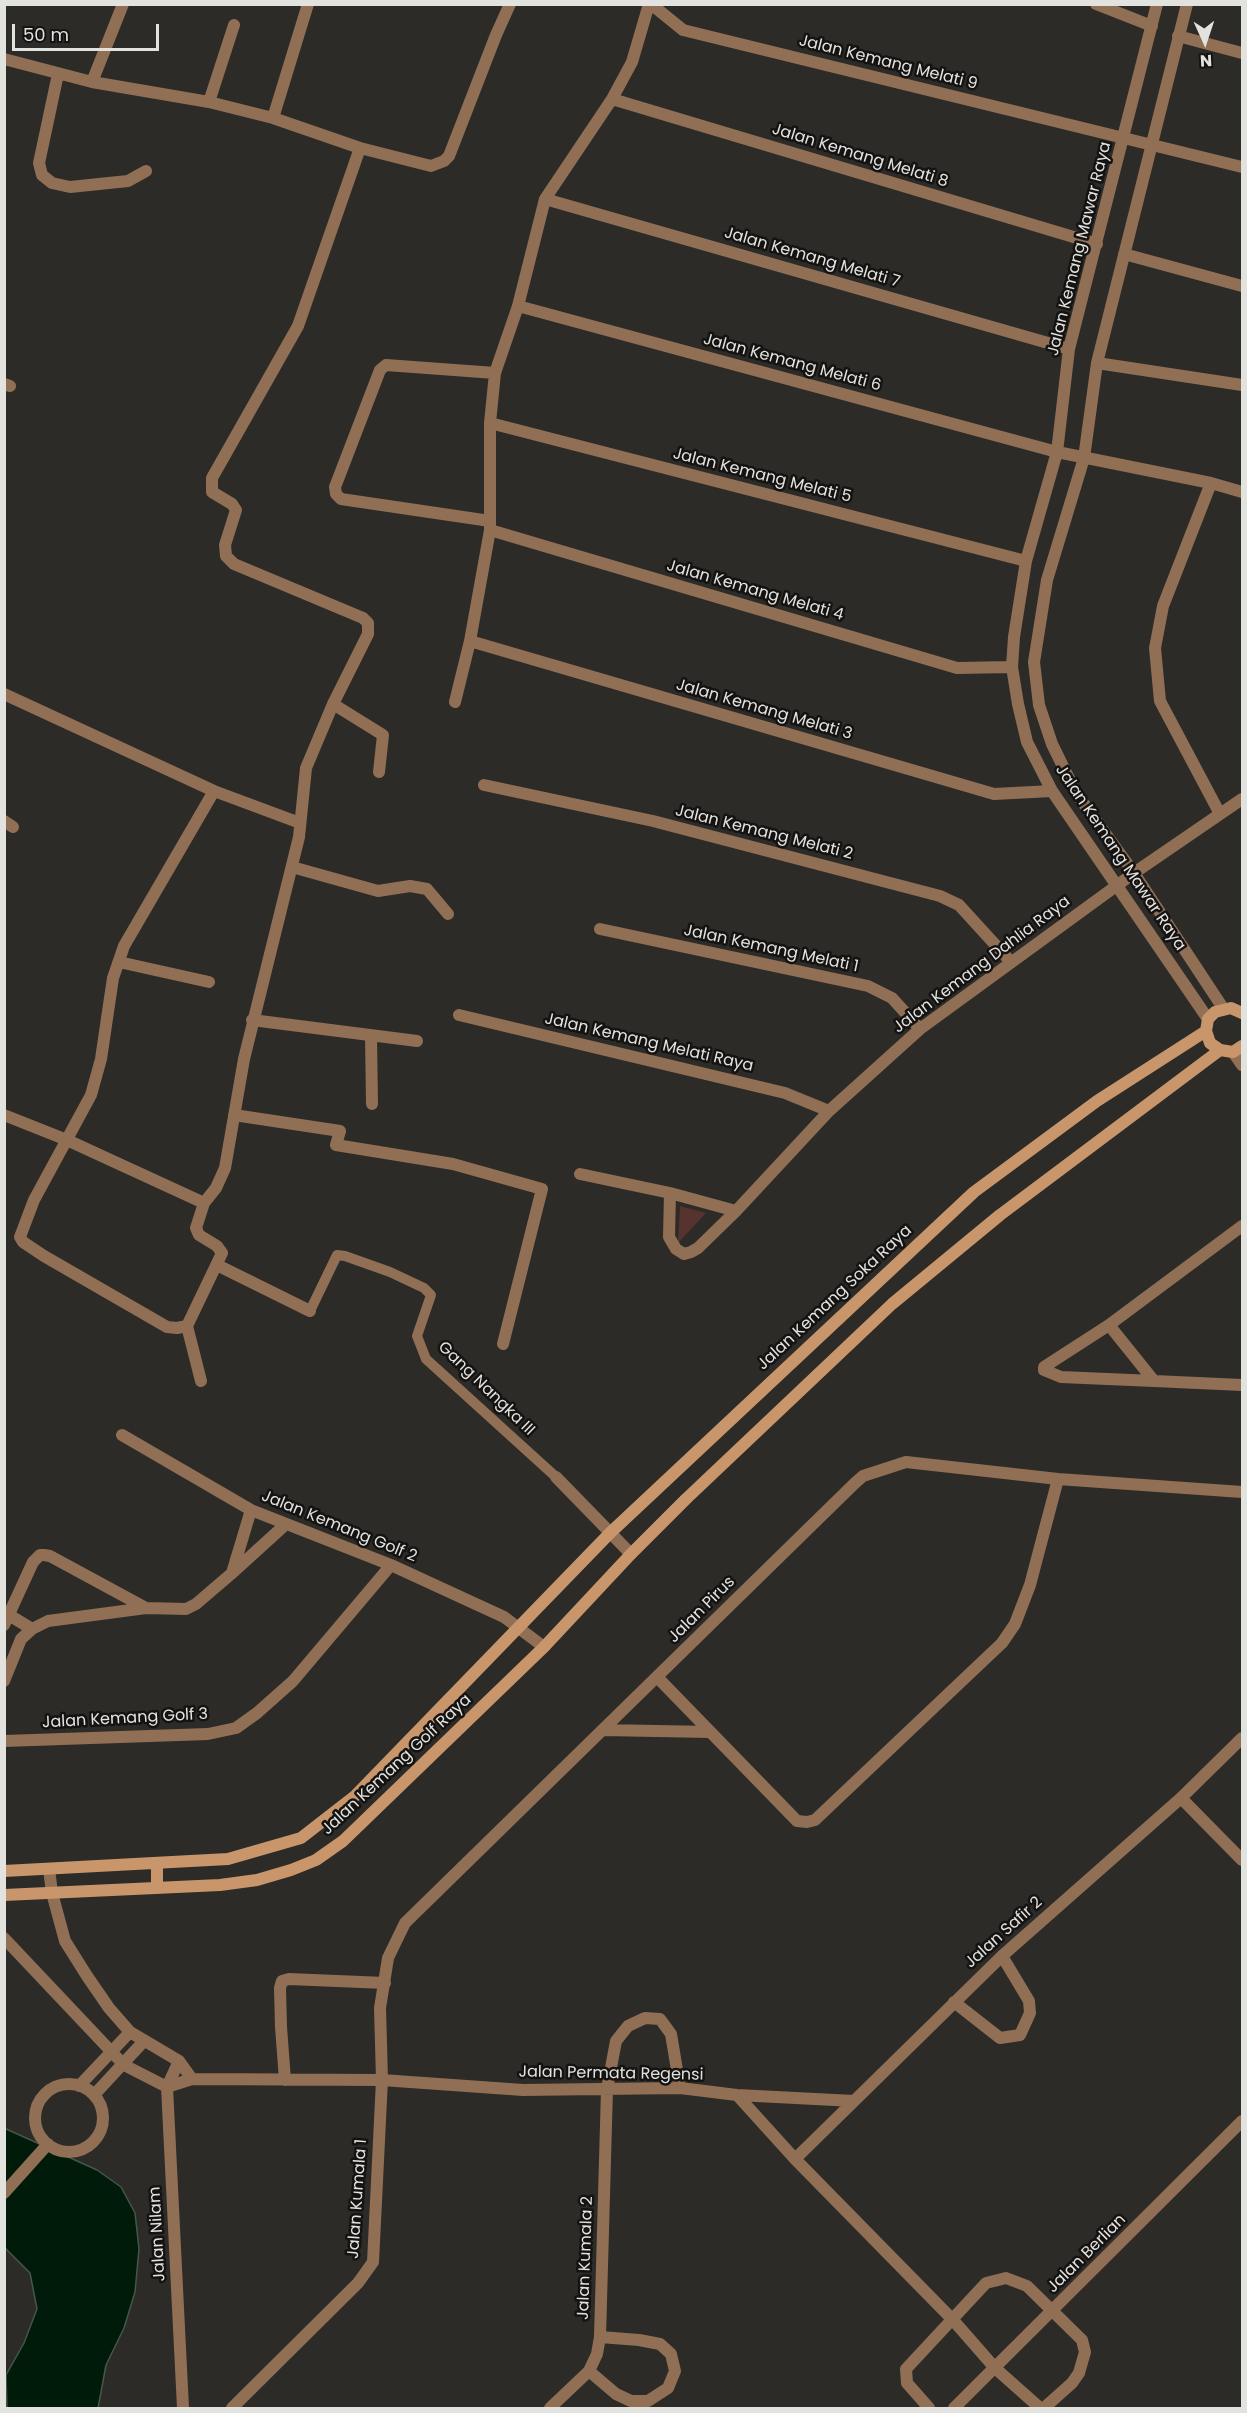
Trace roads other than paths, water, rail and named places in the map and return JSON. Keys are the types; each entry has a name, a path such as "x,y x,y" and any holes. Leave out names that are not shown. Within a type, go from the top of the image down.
{"street":[{"path":"92,82 123,4"},
{"path":"273,118 308,4"},
{"path":"4,59 92,82 210,102 273,118 360,148 423,165 437,165 449,156 496,34 510,4"},
{"path":"455,702 470,641 490,526 490,423 495,372 518,306 545,200 612,99 632,62 650,4"},
{"name":"Jalan Kemang Melati 9","path":"650,4 683,30 1242,167"},
{"path":"1096,4 1152,26"},
{"name":"Jalan Kemang Mawar Raya","path":"1157,4 1069,349 1057,452 1026,561 1014,637 1012,667 1027,742 1052,791 1118,886 1207,1025"},
{"name":"Jalan Kemang Mawar Raya","path":"1186,4 1097,363 1084,458 1047,580 1034,662 1039,705 1052,744 1076,793 1232,1010"},
{"path":"210,102 234,25"},
{"path":"1178,36 1242,53"},
{"path":"58,74 39,164 42,175 52,183 70,187 128,181 146,171"},
{"name":"Jalan Kemang Melati 8","path":"612,99 1097,244"},
{"path":"201,1381 187,1326 222,1253 217,1246 199,1235 196,1228 204,1203 216,1188 225,1168 252,1020 292,867 306,768 333,704 368,634 368,623 363,618 234,564 226,556 225,545 236,510 232,504 212,492 212,478 298,326 360,148"},
{"name":"Jalan Kemang Melati 7","path":"545,200 1069,349"},
{"path":"1124,254 1242,286"},
{"name":"Jalan Kemang Melati 6","path":"518,306 1057,452 1211,483 1242,492"},
{"path":"1097,363 1242,385"},
{"name":"Jalan Kemang Melati 4","path":"495,372 386,365 380,370 335,487 336,494 341,499 490,526 957,668 1012,667"},
{"name":"Jalan Kemang Melati 5","path":"490,423 1026,561"},
{"path":"1211,483 1162,606 1155,648 1160,701 1220,814"},
{"name":"Jalan Kemang Melati 3","path":"470,641 994,794 1052,791"},
{"path":"4,694 214,791 300,823"},
{"path":"333,704 383,735 379,772"},
{"name":"Jalan Kemang Melati 2","path":"484,785 653,821 940,896 959,905 1011,962"},
{"path":"187,1326 177,1329 167,1327 22,1242 21,1233 34,1200 91,1095 101,1059 113,978 124,946 214,791"},
{"name":"Jalan Kemang Dahlia Raya","path":"670,1193 669,1237 676,1249 684,1254 698,1248 736,1211 829,1111 920,1029 1134,873 1242,799"},
{"path":"292,867 378,891 410,886 427,889 448,914"},
{"name":"Jalan Kemang Melati 1","path":"600,929 868,986 892,998 920,1029"},
{"path":"119,962 208,982"},
{"path":"1232,1010 1242,1000"},
{"name":"Jalan Kemang Soka Raya","path":"518,1627 610,1533 974,1192 1097,1101 1207,1025 1215,1012 1232,1010"},
{"name":"Jalan Kemang Melati Raya","path":"459,1015 785,1093 829,1111"},
{"path":"252,1020 417,1041"},
{"path":"1207,1025 1210,1043 1232,1049 1242,1065"},
{"path":"371,1035 372,1104"},
{"path":"544,1647 631,1554 892,1304 1000,1215 1232,1049"},
{"path":"4,1115 67,1140 204,1203"},
{"path":"234,1115 340,1131 336,1144 453,1164 542,1188 503,1344"},
{"path":"580,1174 670,1193 736,1211"},
{"path":"1242,1226 1109,1325 1044,1367 1044,1370 1061,1377 1242,1385"},
{"name":"Gang Nangka III","path":"217,1266 310,1311"},
{"path":"1109,1325 1154,1381"},
{"name":"Jalan Kemang Golf 2","path":"122,1435 252,1510 391,1565 504,1617 544,1647"},
{"name":"Jalan Pirus","path":"382,2080 380,2008 388,1958 405,1923 863,1476 906,1462 1058,1479 1242,1492"},
{"path":"556,1478 631,1554"},
{"path":"657,1677 797,1821 815,1820 1002,1643 1015,1624 1030,1585 1058,1479"},
{"path":"231,1574 252,1510"},
{"path":"4,1681 21,1639 32,1629 48,1621 146,1608 186,1609 196,1604 286,1524"},
{"path":"32,1629 7,1620 33,1562 40,1555 50,1556 146,1608"},
{"name":"Jalan Kemang Golf 3","path":"4,1741 208,1734 236,1728 293,1682 391,1565"},
{"name":"Jalan Kemang Golf Raya","path":"4,1871 228,1860 301,1838 355,1796 518,1627"},
{"name":"Jalan Kemang Golf Raya","path":"4,1895 220,1885 257,1880 316,1860 343,1841 396,1792 544,1647"},
{"path":"603,1730 710,1732"},
{"name":"Jalan Safir 2","path":"795,2159 1002,1956 1181,1798 1242,1738"},
{"path":"1181,1798 1242,1860"},
{"path":"156,1888 157,1863"},
{"path":"49,1869 52,1893 65,1941 74,1957 109,2008 130,2032 178,2061 192,2079"},
{"path":"4,1938 124,2065 167,2087"},
{"path":"954,2002 1000,2038 1020,2035 1030,2013 1029,2001 1002,1956"},
{"path":"285,2080 281,2026 282,1981 289,1979 385,1983"},
{"name":"Jalan Kumala 2","path":"550,2409 589,2371 597,2354 600,2337 607,2090 616,2041 628,2026 645,2018 660,2019 671,2034 677,2058 680,2088"},
{"path":"79,2086 130,2032"},
{"path":"94,2095 144,2041"},
{"name":"Jalan Nilam","path":"178,2061 167,2087 183,2409"},
{"name":"Jalan Permata Regensi","path":"167,2087 192,2079 382,2080 523,2090 680,2088 737,2095 854,2102"},
{"name":"Jalan Kumala 1","path":"232,2409 358,2283 373,2262 382,2080"},
{"path":"66,2084 79,2086 94,2095 103,2114 98,2135 82,2149 71,2152 60,2151 48,2144 37,2131 34,2120 40,2100 46,2092 55,2086 66,2084"},
{"path":"737,2095 795,2159 953,2320 996,2368 1042,2409 1072,2383 1079,2373 1085,2352 1082,2340 1027,2286 1006,2278 986,2283 953,2320 906,2369 907,2383 930,2409"},
{"name":"Jalan Berlian","path":"954,2409 1242,2121"},
{"path":"4,2193 48,2144"},
{"path":"589,2371 616,2394 630,2401 648,2401 668,2388 675,2371 671,2354 660,2344 600,2337"}],"lane":[{"name":"Gang Nangka III","path":"310,1311 337,1255 390,1272 424,1288 431,1295 417,1336 426,1359 556,1478"}]}
